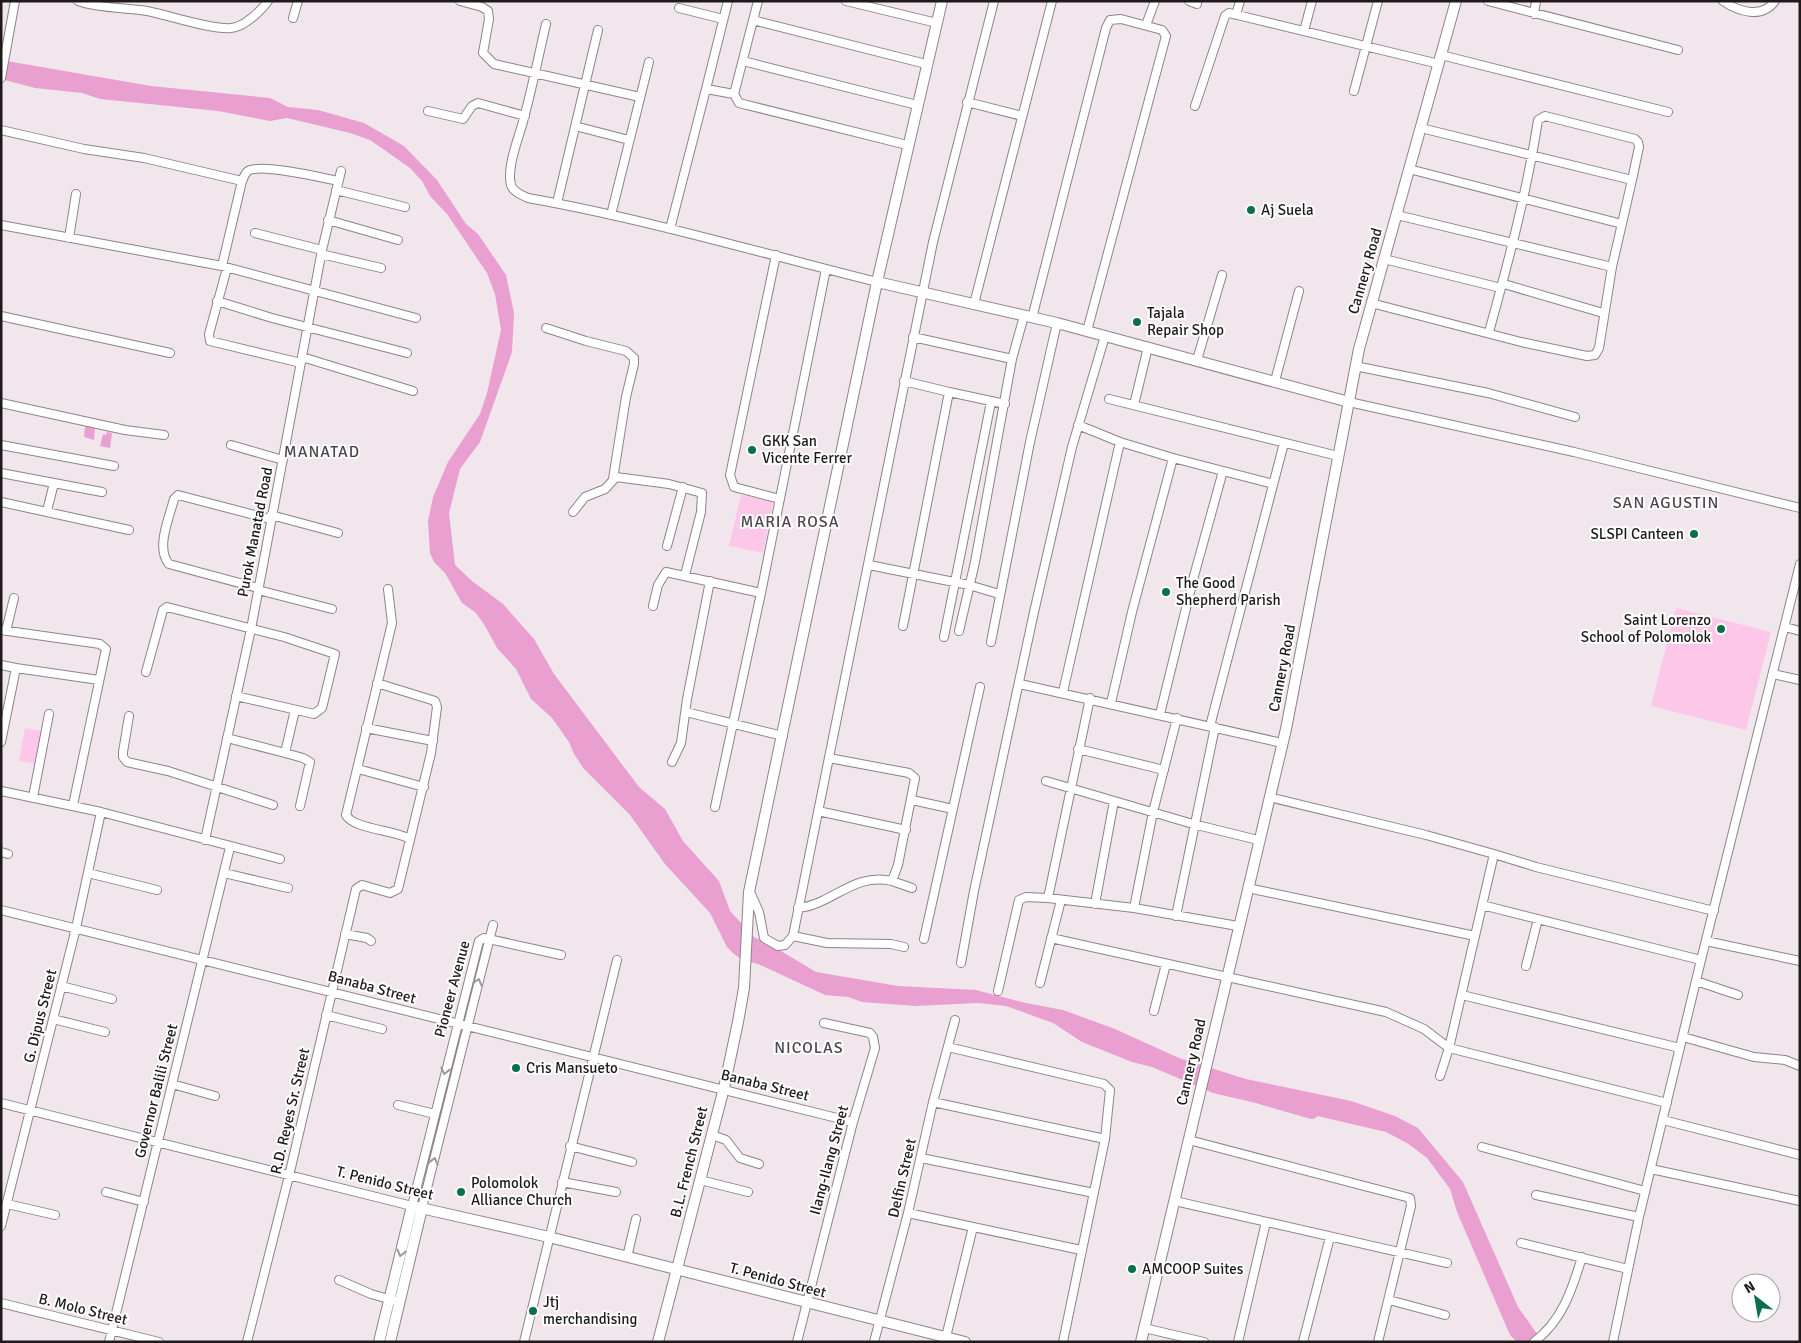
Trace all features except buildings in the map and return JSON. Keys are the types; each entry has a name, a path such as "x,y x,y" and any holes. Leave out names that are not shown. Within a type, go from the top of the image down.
{"street":[{"path":"1,78 15,1"},
{"path":"78,1 99,7 146,11 230,28 253,15 268,1"},
{"path":"293,18 298,1"},
{"path":"460,1 482,7 488,12 489,20 483,53 489,61 501,66 535,72 640,97"},
{"path":"670,229 728,1"},
{"path":"758,1 734,94 739,103 908,146"},
{"path":"846,1 937,23"},
{"name":"B.L. French Street","path":"658,1342 724,1088 744,988 746,918 749,892 877,282 942,1"},
{"path":"749,892 759,912 764,938 772,944 782,946 790,942 793,936 933,242 994,1"},
{"path":"974,304 1052,1"},
{"path":"1146,25 1156,1"},
{"path":"1236,14 1240,1"},
{"path":"1304,31 1312,1"},
{"path":"1354,91 1378,1"},
{"name":"Cannery Road","path":"1140,1342 1175,1201 1282,743 1355,366 1456,1"},
{"path":"1488,1 1678,50"},
{"path":"1534,14 1536,1"},
{"path":"1724,1 1744,11 1760,12 1770,8 1775,1"},
{"path":"679,8 723,19"},
{"path":"1195,106 1225,16 1229,13 1365,48 1440,60 1668,112"},
{"path":"959,631 970,585 1012,360 1028,317 1106,28 1108,22 1114,18 1162,30 1166,36 1087,331"},
{"path":"753,20 926,64"},
{"path":"546,24 525,116 515,149 511,185 519,194 528,198 611,215 776,255 877,282 1057,323 1349,402 1574,452 1800,508"},
{"path":"557,203 598,30"},
{"path":"744,61 917,105"},
{"path":"611,215 649,62"},
{"path":"706,89 734,94"},
{"path":"967,102 1022,116"},
{"path":"428,111 463,119 472,106 478,103 525,116"},
{"path":"1371,303 1489,332 1521,342 1592,356 1597,353 1612,267 1639,147 1635,139 1545,116 1538,120 1513,243 1489,332"},
{"path":"575,126 629,140"},
{"path":"1421,128 1632,180"},
{"path":"1,130 242,180"},
{"path":"338,181 254,169 248,171 242,180 209,334 210,341 302,360 413,391"},
{"path":"1409,170 1622,224"},
{"name":"Purok Manatad Road","path":"205,840 251,629 314,291 328,220 341,171"},
{"path":"336,190 405,207"},
{"path":"69,238 76,194"},
{"path":"1397,215 1612,267"},
{"path":"328,220 398,240"},
{"path":"1,225 224,267 416,318"},
{"path":"255,233 381,268"},
{"path":"776,255 730,475 734,488 780,498"},
{"path":"1384,259 1502,286 1603,314"},
{"path":"715,807 762,593 826,269"},
{"path":"1197,360 1222,275"},
{"path":"1275,381 1299,291"},
{"path":"217,302 407,353"},
{"path":"1,316 170,353"},
{"path":"991,642 1030,442 1057,323"},
{"path":"546,328 626,351 634,358 613,479 605,489 585,497 573,512"},
{"path":"961,963 974,891 1034,612 1078,425 1105,336"},
{"path":"913,337 1012,360"},
{"path":"1134,405 1148,347"},
{"path":"1355,366 1488,393 1575,417"},
{"path":"904,381 1004,404"},
{"path":"903,626 950,392"},
{"path":"1109,399 1338,456"},
{"path":"944,637 991,402"},
{"path":"1,404 48,412 125,430 164,435"},
{"path":"1078,425 1120,442 1272,484"},
{"path":"1063,692 1120,442"},
{"path":"1176,916 1212,727 1272,484 1284,443"},
{"path":"1,445 114,466"},
{"path":"232,445 282,460"},
{"path":"1111,703 1132,612 1173,458"},
{"path":"1160,714 1194,576 1223,471"},
{"path":"1,474 102,492"},
{"path":"613,479 622,477 683,487 703,495 685,575"},
{"path":"47,511 54,483"},
{"path":"667,546 683,487"},
{"path":"332,609 169,564 165,560 163,542 174,498 178,495 338,533"},
{"path":"1,502 130,530"},
{"path":"1612,1342 1662,1120 1800,564"},
{"path":"868,565 970,585 999,594"},
{"path":"653,606 662,575 671,572 762,593"},
{"path":"672,762 679,751 710,580"},
{"path":"377,683 431,699 436,703 433,741 424,787 410,839 402,834 356,823 347,818 346,813 358,770 366,728 377,683 392,623 388,589"},
{"path":"14,598 4,630 103,645 106,651 72,805"},
{"path":"146,672 163,610 168,607 333,651 336,654 322,708 314,714 236,696"},
{"path":"1785,627 1800,631"},
{"path":"1,665 99,680"},
{"path":"1,742 16,668"},
{"path":"1773,674 1800,680"},
{"path":"1020,684 1090,698 1282,743"},
{"path":"924,939 980,687"},
{"path":"1048,898 1090,698"},
{"path":"285,753 295,710"},
{"path":"686,712 783,736"},
{"path":"33,797 49,714"},
{"path":"129,716 123,752 124,760 218,786 273,805"},
{"path":"1134,908 1153,812 1177,718"},
{"path":"366,728 433,741"},
{"path":"227,738 304,758 310,762 300,806"},
{"path":"1078,749 1164,770"},
{"path":"829,758 909,774 915,778 906,830 898,865 892,881"},
{"path":"358,770 424,787"},
{"path":"1046,781 1193,824 1258,840"},
{"path":"1,791 101,812 280,859"},
{"path":"1269,797 1426,835 1536,867 1714,911"},
{"path":"912,800 953,809"},
{"path":"1094,904 1114,801"},
{"path":"818,811 906,830"},
{"name":"G. Dipus Street","path":"1,1226 5,1201 76,928 101,812"},
{"name":"R.D. Reyes Sr. Street","path":"247,1342 289,1176 345,934 359,886 367,886 390,893 397,891 406,864 410,839"},
{"name":"Governor Balili Street","path":"109,1342 230,847"},
{"path":"1440,1076 1450,1048 1494,854"},
{"path":"88,873 157,890"},
{"path":"224,873 288,888"},
{"path":"798,908 813,905 861,882 892,881 912,888"},
{"path":"1248,888 1475,936"},
{"path":"998,991 1019,900 1026,897 1134,908 1238,926"},
{"path":"1040,983 1061,900"},
{"path":"1482,905 1701,960"},
{"name":"Banaba Street","path":"1,910 332,990 457,1024 724,1088 853,1122"},
{"path":"1526,966 1538,919"},
{"path":"493,925 489,939 561,955"},
{"path":"345,934 367,938 371,941"},
{"path":"793,936 827,943 891,944 904,947"},
{"name":"Pioneer Avenue","path":"379,1342 394,1301 417,1207 489,939 483,938 479,940 435,1114 417,1207"},
{"path":"1051,938 1386,1012 1424,1029 1450,1048 1667,1103"},
{"path":"1706,941 1800,961"},
{"path":"524,1342 570,1146 617,960"},
{"path":"1154,1011 1166,964"},
{"path":"1696,981 1738,995"},
{"path":"61,986 112,999"},
{"path":"1462,994 1680,1048"},
{"path":"326,1015 382,1029"},
{"path":"53,1019 104,1032"},
{"name":"Delfin Street","path":"874,1342 908,1213 933,1102 955,1020"},
{"name":"Ilang-Ilang Street","path":"797,1342 853,1122 875,1048 873,1037 870,1033 824,1022"},
{"path":"1683,1037 1754,1058 1785,1060 1800,1066"},
{"path":"948,1047 1108,1086 1112,1094 1105,1139 1063,1342"},
{"path":"172,1084 215,1096"},
{"path":"933,1102 1105,1139"},
{"name":"T. Penido Street","path":"1,1103 289,1176 627,1256 965,1342"},
{"path":"398,1104 435,1114"},
{"path":"1662,1120 1800,1155"},
{"path":"712,1134 726,1140 740,1158 759,1164"},
{"path":"1189,1140 1407,1196 1412,1200 1401,1253 1378,1342"},
{"path":"570,1146 632,1162"},
{"path":"1482,1146 1645,1191"},
{"path":"921,1158 1094,1193"},
{"path":"1651,1169 1800,1201"},
{"path":"700,1180 748,1192"},
{"path":"562,1182 616,1192"},
{"path":"106,1192 144,1202"},
{"path":"1536,1195 1639,1217"},
{"path":"5,1201 55,1215"},
{"path":"1175,1201 1447,1263"},
{"path":"908,1213 1081,1250"},
{"path":"627,1256 636,1219"},
{"path":"1238,1342 1266,1222"},
{"path":"946,1337 973,1227"},
{"path":"1304,1342 1330,1236"},
{"path":"1521,1243 1628,1269"},
{"path":"1534,1342 1542,1336 1560,1314 1569,1296 1582,1257"},
{"path":"339,1280 394,1301"},
{"path":"1389,1300 1445,1315"},
{"name":"Pioneer Avenue","path":"390,1342 394,1301"},
{"name":"B. Molo Street","path":"1,1303 159,1342"},
{"path":"1144,1328 1204,1342"}],"shaded area":[{"path":"1,60 151,86 270,98 288,107 318,110 364,123 404,146 437,180 466,224 478,234 506,275 514,313 512,352 480,442 460,469 449,513 455,565 472,581 503,604 534,639 554,674 639,787 665,809 683,841 719,881 730,911 754,937 816,972 898,986 976,990 1063,1010 1115,1029 1179,1058 1246,1079 1351,1101 1395,1116 1418,1128 1463,1182 1518,1307 1543,1342 1517,1342 1510,1335 1457,1212 1450,1189 1427,1158 1407,1143 1386,1132 1309,1114 1275,1102 1260,1104 1213,1093 1152,1067 1132,1062 1082,1042 1053,1023 1006,1006 978,1003 916,1006 862,1002 848,997 825,995 758,964 742,960 734,954 727,947 710,913 665,864 630,815 584,769 569,742 552,718 531,699 516,669 497,648 475,612 462,603 445,573 434,562 430,553 428,521 433,497 448,462 480,414 487,393 501,330 495,294 487,273 447,214 430,196 422,181 410,168 370,140 350,133 287,118 270,121 218,111 100,99 82,93 35,88 1,79"},
{"path":"85,427 95,427 94,440 84,437"},
{"path":"107,432 112,433 110,448 100,446 103,434 106,435"},
{"path":"741,495 773,502 763,553 729,546"},
{"path":"1676,608 1771,632 1746,730 1651,706"},
{"path":"25,728 42,731 36,764 19,761"}],"waterway":[{"path":"1263,1098 1312,1112"}],"place":[{"name":"Aj Suela","path":"1251,210"},
{"name":"Tajala Repair Shop","path":"1137,322"},
{"name":"GKK San Vicente Ferrer","path":"752,450"},
{"name":"SLSPI Canteen","path":"1694,534"},
{"name":"The Good Shepherd Parish","path":"1166,592"},
{"name":"Saint Lorenzo School of Polomolok","path":"1721,629"},
{"name":"Cris Mansueto","path":"516,1068"},
{"name":"Polomolok Alliance Church","path":"461,1192"},
{"name":"AMCOOP Suites","path":"1132,1269"},
{"name":"Jtj merchandising","path":"533,1311"}],"district":[{"name":"MANATAD","path":"322,451"},
{"name":"SAN AGUSTIN","path":"1666,502"},
{"name":"MARIA ROSA","path":"790,521"},
{"name":"NICOLAS","path":"809,1047"}]}
